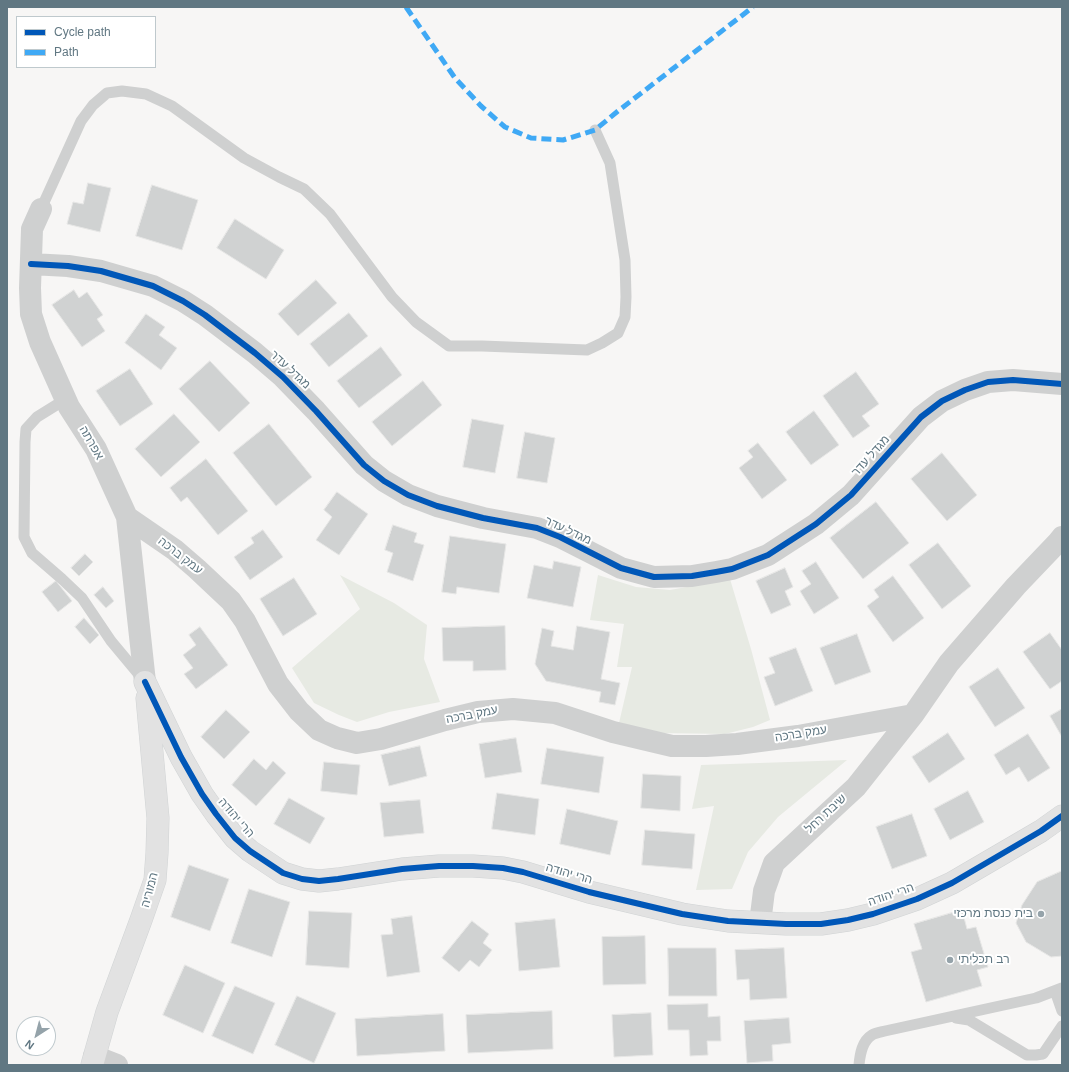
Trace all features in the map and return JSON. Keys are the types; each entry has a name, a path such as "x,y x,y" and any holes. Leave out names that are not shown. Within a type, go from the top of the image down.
{"street":[{"name":"אפרתה","path":"41,209 32,228 30,288 31,314 40,342 69,407 96,449 127,517 145,682"},
{"name":"מגדל עדר","path":"31,264 68,266 101,271 153,286 183,301 229,332 278,372 316,411 364,465 384,482 408,495 437,506 483,518 536,528 560,537 621,568 654,576 692,576 716,572 732,569 768,555 816,524 851,495 921,417 942,401 965,390 988,382 1013,380 1062,384"},
{"name":"עמק ברכה","path":"127,517 175,550 197,568 231,601 245,621 278,684 299,711 319,730 337,738 357,743 381,739 471,713 513,709 555,713 613,732 672,746 706,746 737,744 798,736 913,715"},
{"path":"913,715 949,663 1016,586 1062,537"},
{"name":"הרי יהודה","path":"145,682 181,757 202,794 235,838 283,873 302,879 319,881 402,869 440,866 503,868 523,872 589,892 682,914 728,921 821,924 873,914 917,899 952,883 1041,831 1062,816"},
{"name":"המוריה","path":"93,1060 107,1012 154,880 157,853 158,818 145,682"},
{"name":"שיבת רחל","path":"760,923 764,891 774,863 856,787 913,715"},
{"path":"93,1060 117,1065"}],"lane":[{"path":"41,209 81,121 93,105 107,93 122,91 146,94 172,106 244,158 279,178 304,189 330,214 392,297 416,322 449,346 587,350 618,333 625,317 626,297 625,260 610,163 595,130"},
{"path":"66,399 36,417 26,429 24,537 32,553 82,598 111,641 145,682"},
{"path":"859,1065 861,1050 866,1041 872,1035 885,1031 1036,998 1058,990 1062,1011"},
{"path":"950,1017 969,1020 1027,1055 1043,1054 1062,1026"}],"shaded area":[{"path":"340,575 394,603 427,625 424,659 440,702 389,712 357,722 314,703 292,668 360,609"},
{"path":"598,575 636,587 670,590 730,579 770,720 753,727 725,734 659,733 619,723 632,667 617,667 624,624 590,620"},
{"path":"847,760 778,817 748,852 732,889 696,890 714,806 692,809 701,765"}],"building":[{"path":"88,183 111,188 100,232 67,224 73,202 83,204"},
{"path":"152,185 198,200 182,250 136,236"},
{"path":"235,219 284,250 266,279 217,248"},
{"path":"316,280 337,303 298,336 278,314"},
{"path":"74,290 79,298 87,292 103,315 97,319 105,331 82,347 52,305"},
{"path":"349,313 368,336 329,367 310,344"},
{"path":"146,314 165,327 159,335 177,348 161,370 125,343"},
{"path":"381,347 402,375 359,408 337,381"},
{"path":"210,361 250,403 219,432 179,389"},
{"path":"130,369 153,404 120,426 96,391"},
{"path":"856,372 879,404 862,416 870,426 853,438 823,396"},
{"path":"423,381 442,405 392,446 372,422"},
{"path":"814,411 839,445 811,465 786,432"},
{"path":"174,414 200,442 161,477 135,449"},
{"path":"472,419 504,425 495,473 463,467"},
{"path":"269,424 312,477 276,506 233,453"},
{"path":"525,432 555,438 547,483 517,478"},
{"path":"758,443 787,480 762,499 739,468 753,457 748,451"},
{"path":"942,453 977,495 947,521 911,479"},
{"path":"206,459 248,511 218,535 187,497 181,502 170,488"},
{"path":"337,492 368,514 339,555 316,540 332,517 324,510"},
{"path":"876,502 909,543 863,579 830,538"},
{"path":"393,525 417,533 414,542 424,545 413,581 387,572 393,553 385,550"},
{"path":"263,530 283,557 250,580 234,557 254,543 251,538"},
{"path":"450,536 506,544 499,593 457,587 456,594 442,592"},
{"path":"938,543 971,586 942,609 909,565"},
{"path":"85,554 93,562 79,576 71,568"},
{"path":"554,561 581,567 573,607 527,598 534,565 552,569"},
{"path":"816,562 839,598 814,614 800,591 811,584 802,571"},
{"path":"785,568 793,587 785,591 791,605 771,614 756,581"},
{"path":"893,576 924,618 893,642 867,606 879,597 874,590"},
{"path":"294,578 317,614 283,636 260,599"},
{"path":"56,581 72,601 58,612 42,592"},
{"path":"103,587 114,601 106,608 94,595"},
{"path":"84,618 99,635 90,644 75,627"},
{"path":"505,626 506,670 473,671 473,661 443,661 442,628"},
{"path":"577,626 610,632 601,679 620,683 615,705 599,702 601,692 546,681 535,664 542,628 554,631 551,646 573,650"},
{"path":"200,627 228,665 196,689 184,674 193,668 183,655 196,645 189,635"},
{"path":"1050,633 1062,650 1062,681 1050,689 1023,652"},
{"path":"857,634 871,672 835,685 820,648"},
{"path":"796,648 813,691 775,706 764,677 775,673 769,658"},
{"path":"998,668 1025,708 995,727 969,687"},
{"path":"1062,709 1062,737 1050,716"},
{"path":"226,710 250,732 224,759 201,737"},
{"path":"948,733 965,759 929,783 912,757"},
{"path":"1028,734 1050,768 1028,782 1019,767 1006,775 994,755"},
{"path":"516,738 522,772 485,778 479,744"},
{"path":"420,746 427,776 389,786 381,755"},
{"path":"547,748 604,757 599,793 541,784"},
{"path":"254,759 266,770 273,761 286,773 256,806 232,785"},
{"path":"324,762 360,765 357,795 321,791"},
{"path":"643,774 681,776 680,811 641,808"},
{"path":"968,791 984,822 950,840 934,809"},
{"path":"497,793 539,799 535,835 492,829"},
{"path":"289,798 325,818 310,844 274,824"},
{"path":"420,800 424,833 384,837 380,803"},
{"path":"567,809 618,821 610,855 560,844"},
{"path":"912,814 927,856 892,869 876,827"},
{"path":"645,830 695,834 692,869 642,865"},
{"path":"189,865 229,879 210,931 171,917"},
{"name":"בית כנסת מרכזי","path":"1062,871 1062,956 1051,957 1026,942 1016,923 1022,905 1037,882"},
{"path":"249,889 290,902 272,957 231,943"},
{"name":"רב תכליתי","path":"962,910 967,929 976,927 988,967 977,970 982,986 926,1002 911,952 922,949 914,924"},
{"path":"309,911 352,913 349,968 306,965"},
{"path":"412,916 420,972 387,977 381,935 393,934 391,919"},
{"path":"555,919 560,967 519,971 515,923"},
{"path":"472,921 489,934 483,943 492,950 479,967 470,960 459,972 442,958"},
{"path":"645,936 646,984 603,985 602,937"},
{"path":"668,948 716,948 717,996 669,996"},
{"path":"784,948 787,998 750,1000 749,979 737,980 735,950"},
{"path":"185,965 225,983 203,1033 163,1015"},
{"path":"235,986 275,1003 253,1054 212,1036"},
{"path":"297,996 336,1013 314,1063 275,1045"},
{"path":"708,1004 708,1017 720,1016 721,1041 707,1041 708,1055 690,1056 689,1030 668,1030 667,1005"},
{"path":"552,1011 553,1049 468,1053 466,1015"},
{"path":"651,1013 653,1055 614,1057 612,1015"},
{"path":"443,1014 445,1051 357,1056 355,1019"},
{"path":"789,1018 791,1043 772,1045 773,1061 747,1063 744,1021"}],"marked path":[{"path":"406,7 455,78 481,106 505,127 531,138 563,140 595,130 753,7"}],"cycle path":[{"path":"31,264 68,266 101,271 153,286 183,301 205,315 255,353 283,377 316,411 364,465 384,481 408,495 437,506 483,518 537,528 560,537 621,568 654,577 692,576 732,569 768,555 816,524 851,495 921,417 942,401 965,390 988,382 1013,380 1062,384"},
{"path":"145,682 181,757 202,794 235,838 250,851 283,873 302,879 319,881 402,869 439,866 503,868 523,872 589,892 682,914 728,921 821,924 873,914 917,899 952,883 1041,831 1062,816"}],"place":[{"name":"בית כנסת מרכזי","path":"1041,914"},
{"name":"רב תכליתי","path":"950,960"}]}
